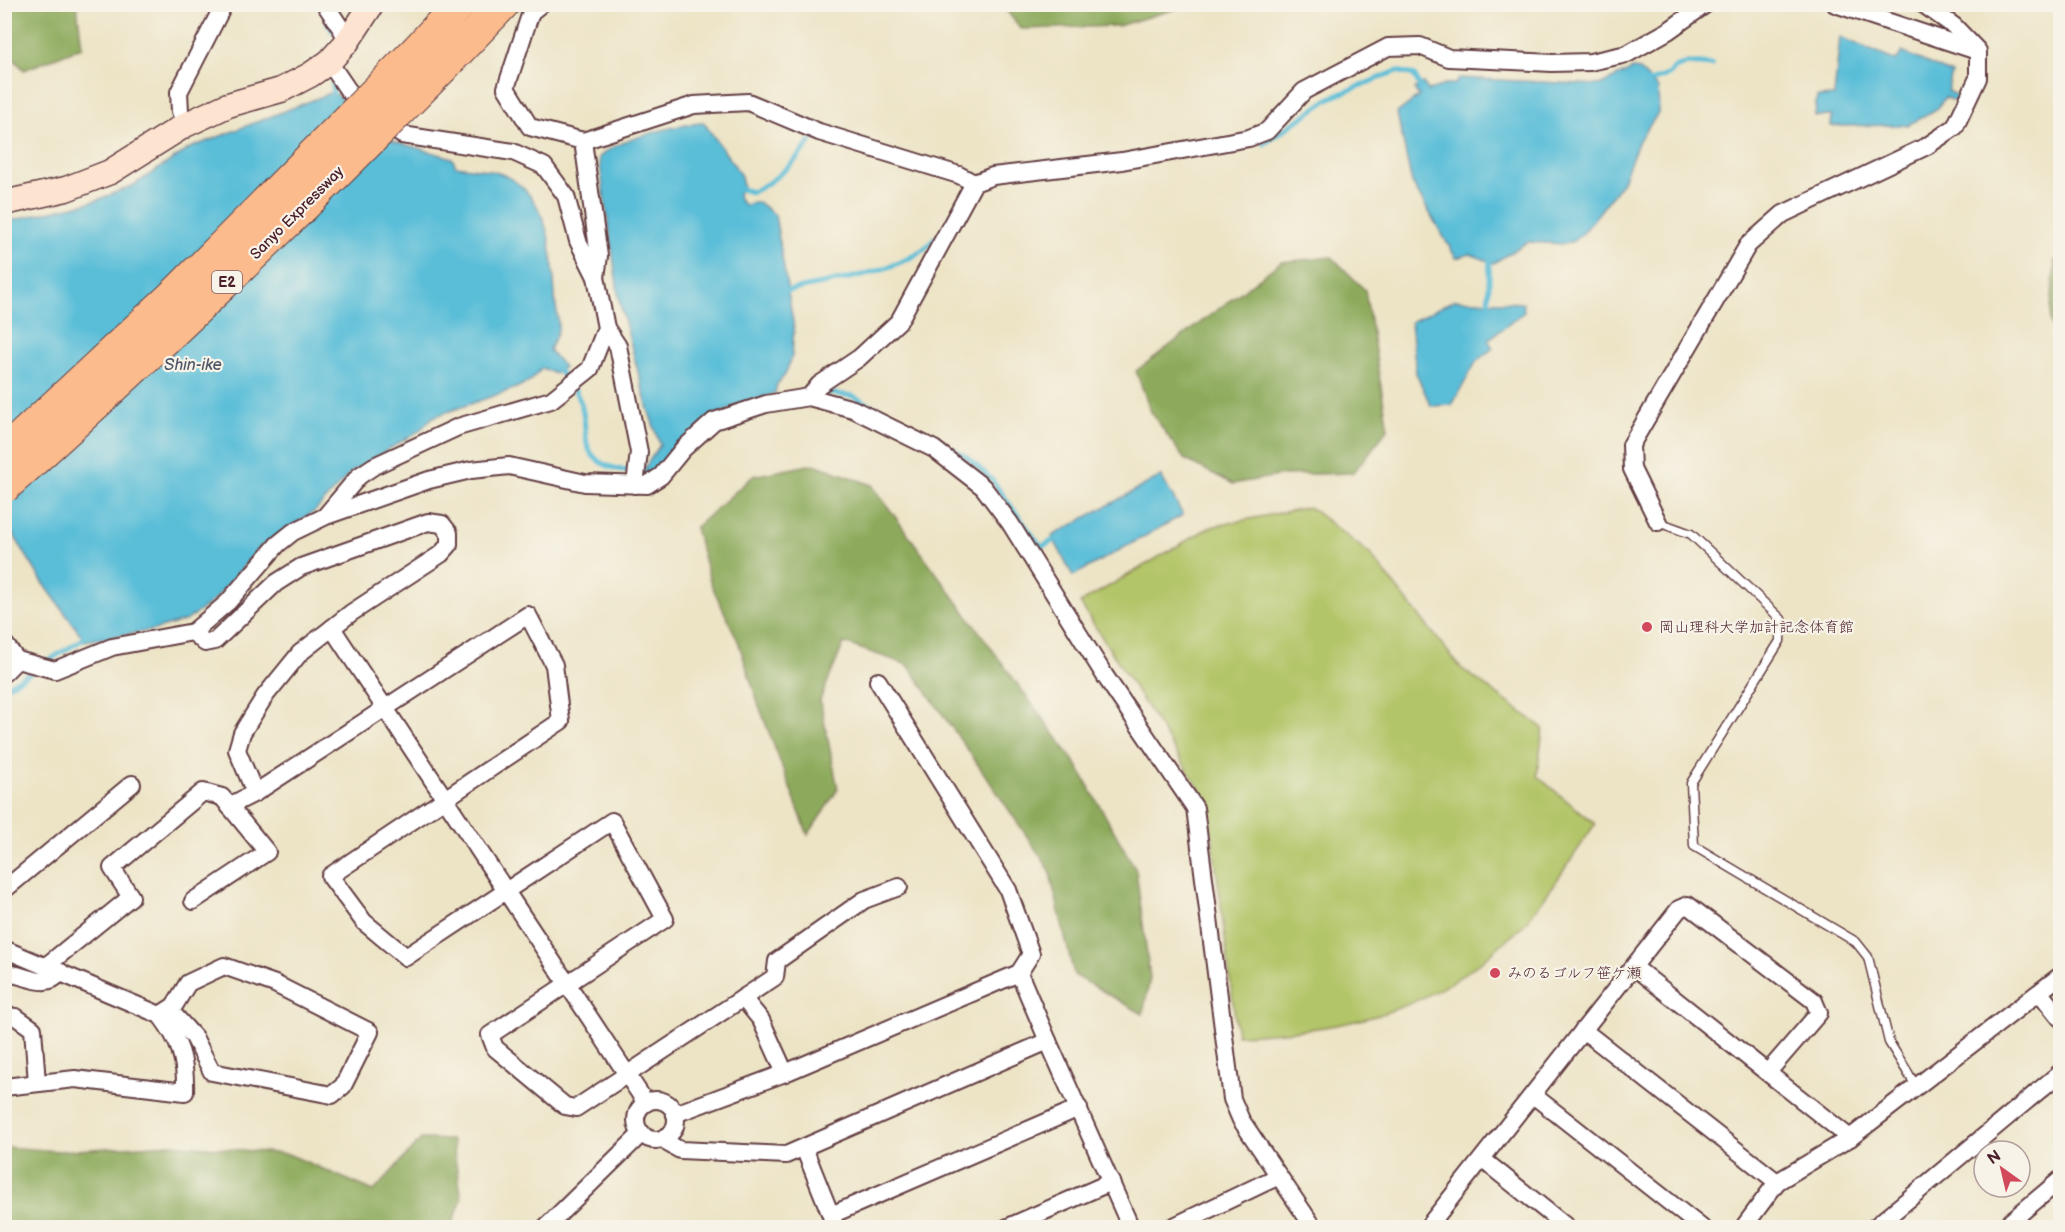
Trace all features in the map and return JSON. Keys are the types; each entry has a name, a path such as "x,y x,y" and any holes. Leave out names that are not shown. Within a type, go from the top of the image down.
{"highway":[{"name":"Sanyo Expressway","path":"4,487 172,334 302,210 430,59 459,4"},
{"name":"Sanyo Expressway","path":"4,453 430,59 503,4"}],"street":[{"path":"185,125 180,111 179,92 224,4"},
{"path":"325,4 347,42"},
{"path":"4,202 66,189 110,172 185,125 228,105 281,90 329,62 347,42 372,4"},
{"path":"542,4 531,12 506,88 530,127 583,141 694,105 748,102 819,132 959,175 974,183"},
{"path":"809,397 819,385 859,358 899,321 974,183 993,176 1122,161 1249,138 1267,130 1304,91 1388,47 1420,46 1449,58 1552,63 1590,62 1628,54 1668,32 1706,4"},
{"path":"1834,4 1978,51"},
{"path":"1658,522 1632,469 1631,445 1748,244 1783,214 1927,146 1955,127 1978,78 1978,51 1954,26 1923,4"},
{"path":"329,62 348,90 373,117 402,135 513,152 544,166 566,196 579,241 596,277 606,328 618,346 639,452 636,476"},
{"path":"583,141 599,256 596,277"},
{"path":"326,516 360,476 374,466 458,426 551,400 590,369 606,328"},
{"path":"4,643 32,664 55,670 112,647 193,632 228,602 278,544 293,532 326,516 429,480 471,470 509,466 585,483 636,476 647,484 661,476 683,449 714,421 766,404 809,397 853,409 934,449 983,487 1010,523 1104,676 1195,808 1232,1099 1241,1120 1314,1227"},
{"path":"193,632 205,643 215,641 276,583 301,567 428,522 442,524 449,533 449,545 441,554 332,628 300,653 265,696 242,733 237,750 255,793"},
{"path":"229,806 255,793 528,615 554,665 561,721 330,876 363,922 406,957 612,821 665,919 490,1035 495,1048 565,1106 576,1108 775,977 777,961 864,900 899,887"},
{"path":"332,628 646,1103"},
{"path":"4,673 32,664"},
{"path":"675,1114 785,1073 1019,974 1031,954 1008,890 878,681"},
{"path":"4,890 132,784"},
{"path":"53,969 131,897 112,868 203,792 222,796 267,852 193,901"},
{"path":"1432,1226 1679,909 1688,905 1814,1001 1819,1013 1768,1072"},
{"path":"4,949 160,1015 176,1017 194,1037 212,1072 332,1095 344,1086 370,1032 275,984 224,966 188,983 174,1006 160,1015"},
{"path":"1634,967 1850,1138"},
{"path":"4,973 15,973 46,983 54,980 53,969"},
{"path":"1019,974 1131,1227"},
{"path":"1762,1227 1747,1221 1778,1182 1850,1138 2061,976"},
{"path":"2040,993 2061,1018"},
{"path":"743,998 761,1020 785,1073"},
{"path":"4,1087 75,1079 185,1092 185,1077 177,1038 160,1015"},
{"path":"4,1016 16,1017 33,1029 38,1083"},
{"path":"1583,1030 1778,1182"},
{"path":"665,1137 680,1150 786,1155 1048,1041"},
{"path":"1874,1227 2061,1073"},
{"path":"1533,1095 1702,1227"},
{"path":"663,1101 675,1114 675,1125 665,1137 653,1139 642,1133 637,1117 646,1103 663,1101"},
{"path":"804,1148 833,1221 1079,1108"},
{"path":"545,1227 642,1133"},
{"path":"1482,1159 1568,1227"},
{"path":"1170,1227 1279,1176"},
{"path":"2003,1227 2061,1180"},
{"path":"1006,1227 1111,1182"}],"lane":[{"path":"1658,522 1691,534 1782,620 1780,641 1691,783 1694,846 1856,942 1868,957 1889,1042 1916,1086"}],"green space":[{"path":"4,5 77,5 82,47 24,70 5,50"},
{"path":"1002,5 1189,5 1118,26 1021,29"},
{"path":"1332,257 1365,290 1388,429 1353,473 1283,475 1233,484 1184,459 1151,412 1136,371 1281,262"},
{"path":"2060,258 2060,360 2050,322 2055,260"},
{"path":"814,464 872,485 1076,764 1136,870 1150,978 1143,1014 1074,975 1049,869 908,665 844,643 820,700 838,789 808,835 759,706 738,641 711,584 695,528 753,476"},
{"name":"みのるゴルフ笹ケ瀬","path":"1309,507 1369,553 1461,668 1543,728 1537,776 1595,824 1523,926 1467,972 1437,991 1407,1005 1342,1024 1237,1035 1208,802 1080,603 1210,527"},
{"path":"421,1139 452,1140 462,1199 451,1227 5,1227 5,1147 60,1151 171,1144 288,1154 374,1191"}],"water":[{"path":"1840,37 1896,61 1902,52 1952,74 1947,91 1960,97 1957,102 1945,97 1938,108 1908,125 1831,126 1832,116 1815,116 1817,97 1834,96"},
{"path":"1633,69 1639,70 1658,88 1659,112 1639,140 1622,183 1584,232 1573,241 1564,244 1527,242 1494,263 1470,254 1456,258 1412,183 1397,113 1419,96 1414,89 1423,83 1429,91 1445,84 1455,84 1460,78 1599,85"},
{"name":"Shin-ike","path":"333,92 393,141 452,158 456,166 486,170 507,176 526,191 535,203 548,233 558,324 557,333 549,350 564,367 555,374 542,368 530,381 516,388 433,417 419,431 351,472 315,511 260,547 214,600 187,620 154,630 85,641 42,581 5,521 5,222 95,201 134,185 190,148"},
{"path":"704,123 741,176 743,188 738,193 739,200 745,205 758,202 775,215 794,328 792,356 785,375 777,384 775,393 710,417 649,478 645,467 660,445 647,406 619,299 599,158 607,151 632,139 679,126"},
{"path":"1454,300 1523,303 1524,312 1488,340 1493,348 1476,362 1452,405 1431,406 1416,373 1411,322"},
{"path":"1161,476 1183,515 1073,576 1052,536"}],"waterway":[{"path":"327,21 332,31"},
{"path":"1647,83 1670,74 1675,68 1687,63 1712,65"},
{"path":"1264,144 1330,98 1397,71 1414,75 1422,90"},
{"path":"333,77 333,97"},
{"path":"737,188 752,192 769,182 791,164 811,141"},
{"path":"783,292 887,267 923,250 935,238"},
{"path":"1488,308 1490,255"},
{"path":"555,366 578,396 583,410 586,438 594,456 610,467 649,472 652,469"},
{"path":"828,393 853,396 967,457 991,479 1041,547 1056,539"},
{"path":"43,664 88,636"},
{"path":"4,688 35,670"}],"place":[{"name":"岡山理科大学加計記念体育館","path":"1647,627"},
{"name":"みのるゴルフ笹ケ瀬","path":"1495,973"}]}
